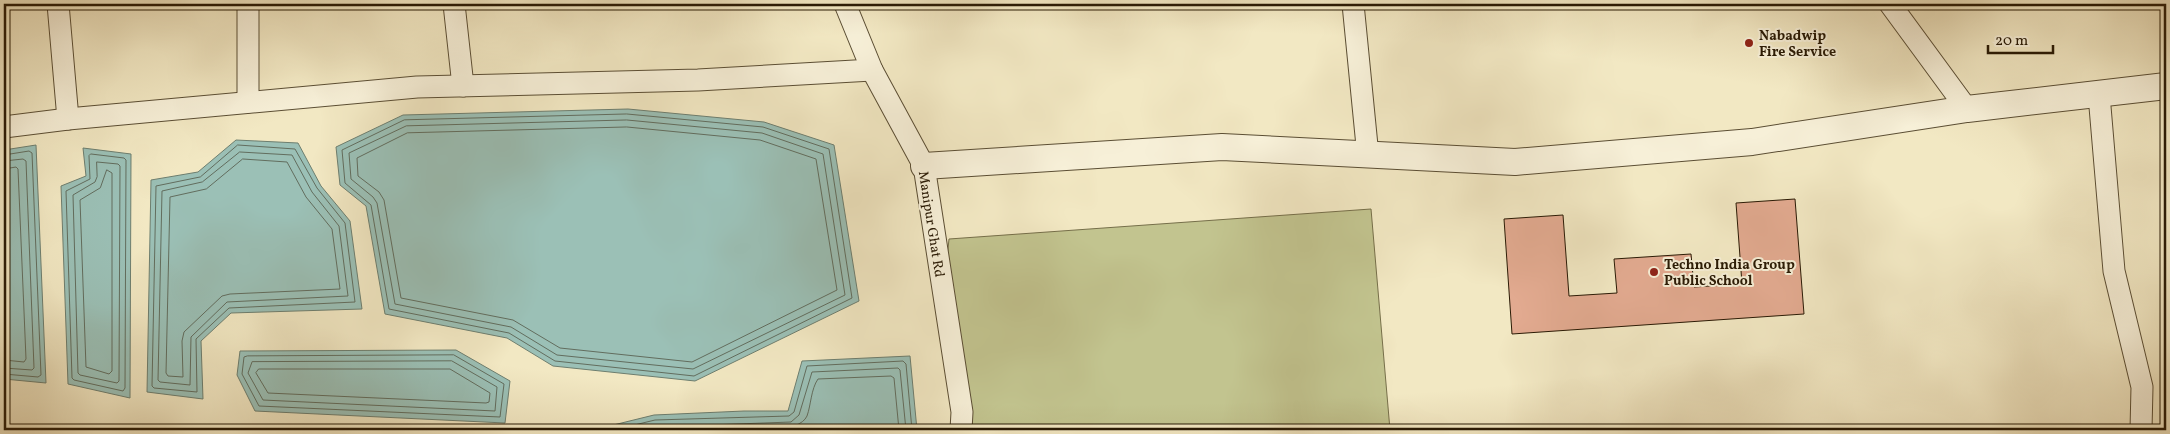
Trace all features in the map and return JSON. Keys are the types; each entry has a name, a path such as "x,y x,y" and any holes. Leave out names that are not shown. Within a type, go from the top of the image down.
{"street":[{"path":"58,4 68,118"},
{"path":"248,4 248,102"},
{"path":"454,4 463,86"},
{"name":"Manipur Ghat Rd","path":"845,4 872,70 924,166 962,412 961,430"},
{"path":"1352,4 1368,156"},
{"path":"1890,4 1967,109"},
{"path":"4,127 68,118 416,87 698,80 872,70"},
{"path":"924,166 1222,148 1515,162 1752,142 1967,109 2166,86"},
{"path":"2098,95 2114,272 2142,387 2140,430"}],"green space":[{"path":"1371,209 1390,430 961,430 943,298 949,239"}],"water":[{"path":"628,109 764,122 834,145 859,301 695,381 553,366 507,338 385,314 366,206 340,185 336,147 403,115"},
{"path":"236,140 298,143 321,186 350,221 362,309 231,313 201,341 203,399 147,392 151,180 198,172"},
{"path":"36,145 46,383 4,379 4,150"},
{"path":"83,148 131,154 130,398 68,384 61,186 86,176"},
{"path":"456,350 510,381 505,423 255,411 237,375 240,351"},
{"path":"910,356 917,430 593,430 654,415 788,411 802,361"}],"building":[{"name":"Techno India Group Public School","path":"1795,199 1804,314 1512,334 1504,219 1563,215 1569,296 1617,293 1614,259 1691,254 1694,287 1742,284 1736,203"}],"place":[{"name":"Nabadwip Fire Service","path":"1749,43"},
{"name":"Techno India Group Public School","path":"1654,272"}]}
